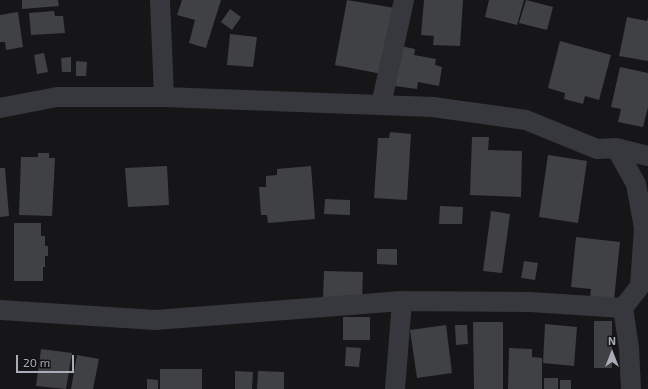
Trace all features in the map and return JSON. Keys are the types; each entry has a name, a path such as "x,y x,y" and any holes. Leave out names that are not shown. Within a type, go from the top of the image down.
{"street":[{"path":"160,0 164,97"},
{"path":"380,105 404,0"},
{"path":"0,108 57,97 164,97 433,107 526,120 597,149 616,148 648,156"},
{"path":"616,148 636,184 644,228 640,286 623,308 629,348 631,389"},
{"path":"0,310 156,320 402,301 530,302 623,308"},
{"path":"395,389 402,301"}],"building":[{"path":"22,0 58,0 59,6 22,9"},
{"path":"182,0 221,0 206,48 189,43 195,20 177,15"},
{"path":"347,0 395,8 382,74 335,65"},
{"path":"424,0 463,0 460,46 433,45 434,36 421,35"},
{"path":"489,0 524,0 517,25 485,17"},
{"path":"526,0 553,7 547,30 519,23"},
{"path":"230,9 241,17 232,30 221,22"},
{"path":"54,11 55,16 63,16 65,33 31,35 29,13"},
{"path":"18,12 23,47 6,50 5,42 0,42 0,15"},
{"path":"627,17 647,21 648,18 648,61 619,56"},
{"path":"230,34 257,37 253,67 227,65"},
{"path":"560,41 611,55 599,100 585,96 583,104 564,99 565,93 548,88"},
{"path":"401,46 415,49 414,55 436,59 435,65 442,67 439,86 418,82 417,89 395,86"},
{"path":"44,53 48,72 37,74 34,55"},
{"path":"71,57 71,72 62,72 61,58"},
{"path":"76,61 87,62 86,76 76,76"},
{"path":"620,67 648,73 648,107 643,127 618,122 621,109 611,107"},
{"path":"390,132 411,134 407,200 374,198 378,138 389,138"},
{"path":"472,137 489,137 488,150 522,151 521,197 470,195"},
{"path":"38,153 49,153 49,158 55,158 52,216 19,215 21,157 38,157"},
{"path":"548,155 587,161 578,223 539,217"},
{"path":"167,166 169,205 128,207 125,168"},
{"path":"311,166 315,219 268,223 267,215 261,215 259,187 266,187 266,176 277,175 277,169"},
{"path":"0,168 5,168 9,216 0,217"},
{"path":"325,199 350,200 350,215 324,214"},
{"path":"440,206 463,207 462,224 439,224"},
{"path":"491,211 510,214 502,273 483,271"},
{"path":"14,223 41,223 41,236 45,236 45,246 48,246 48,256 45,256 45,267 43,267 43,281 14,281"},
{"path":"576,237 620,242 614,300 590,298 591,289 571,287"},
{"path":"377,249 397,249 397,265 377,264"},
{"path":"524,261 538,263 535,280 521,278"},
{"path":"324,271 363,272 362,300 323,299"},
{"path":"343,317 370,317 370,340 343,340"},
{"path":"594,321 612,321 612,368 594,368"},
{"path":"473,322 503,322 503,389 474,389"},
{"path":"545,324 577,327 574,366 543,363"},
{"path":"446,325 452,373 417,378 410,330"},
{"path":"455,325 467,325 468,344 456,345"},
{"path":"346,347 361,348 359,367 345,366"},
{"path":"509,348 532,349 532,357 542,358 542,389 508,389"},
{"path":"41,349 72,353 66,389 36,386"},
{"path":"77,355 99,359 93,389 71,389"},
{"path":"160,369 202,369 202,389 160,389"},
{"path":"235,371 253,372 252,389 235,389"},
{"path":"258,371 284,372 284,389 257,389"},
{"path":"544,378 558,378 558,389 544,389"},
{"path":"147,379 158,380 158,389 147,389"},
{"path":"560,380 571,380 571,389 560,389"}]}
